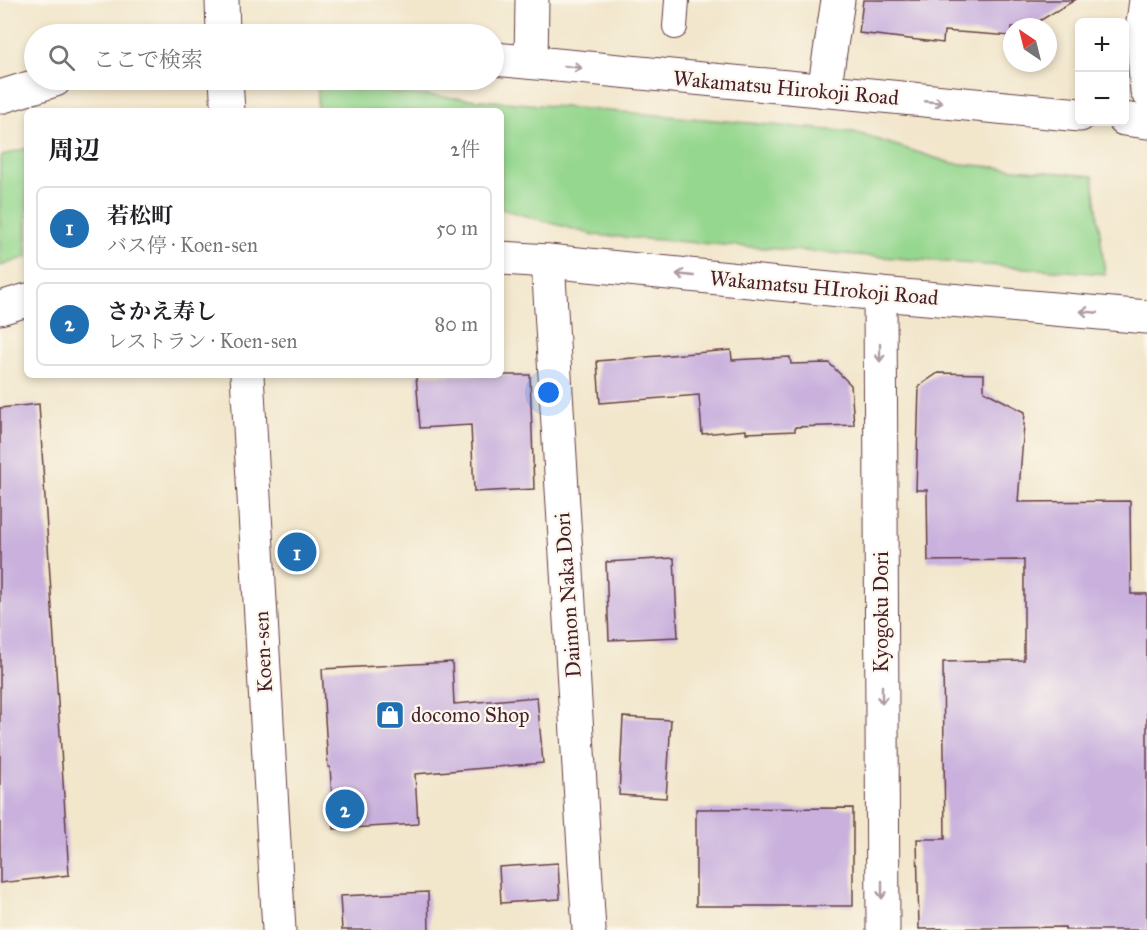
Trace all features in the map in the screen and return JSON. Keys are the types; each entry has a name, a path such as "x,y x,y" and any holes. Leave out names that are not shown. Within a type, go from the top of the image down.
{"street":[{"path":"222,0 223,24"},
{"path":"531,62 532,0"},
{"path":"824,91 838,0"},
{"path":"1146,0 1142,30 1147,92"},
{"name":"Wakamatsu Hirokoji Road","path":"504,60 1075,115"},
{"path":"0,97 24,90"},
{"path":"227,90 228,108"},
{"path":"1129,120 1147,122"},
{"name":"Wakamatsu HIrokoji Road","path":"504,258 1147,317"},
{"name":"Daimon Naka Dori","path":"548,261 589,930"},
{"name":"Kyogoku Dori","path":"880,294 883,930"},
{"path":"0,308 24,301"},
{"name":"Koen-sen","path":"248,378 279,930"}],"lane":[{"path":"675,27 677,0"}],"green space":[{"path":"318,90 365,90 854,132 951,163 1093,176 1105,274 594,235 504,210 504,108 318,108"},
{"path":"24,149 24,258 0,266 0,156"}],"building":[{"path":"863,0 1075,0 1044,18 1003,18 1003,35 944,31 943,43 859,33"},
{"path":"731,350 732,360 790,357 791,364 829,363 851,385 854,425 795,427 795,431 746,433 746,430 702,434 699,395 600,403 597,361"},
{"path":"938,373 984,374 984,391 1025,412 1018,502 1130,501 1131,594 1147,594 1147,930 1065,930 1065,927 919,929 917,839 945,839 943,662 1024,660 1024,560 928,561 927,490 916,490 919,386"},
{"path":"504,375 530,375 534,489 474,492 471,425 420,428 416,378 504,378"},
{"path":"39,404 69,875 0,883 0,408"},
{"path":"674,558 678,637 609,640 606,562"},
{"path":"452,662 454,704 537,697 543,763 415,774 418,824 334,829 322,669"},
{"path":"623,717 671,720 666,798 619,795"},
{"path":"853,808 853,906 696,906 696,809"},
{"path":"558,863 560,899 501,903 499,867"},
{"path":"428,892 429,930 342,930 340,896"}],"place":[{"name":"若松町","path":"297,552"},
{"name":"docomo Shop","path":"390,715"},
{"name":"さかえ寿し","path":"345,809"}]}
